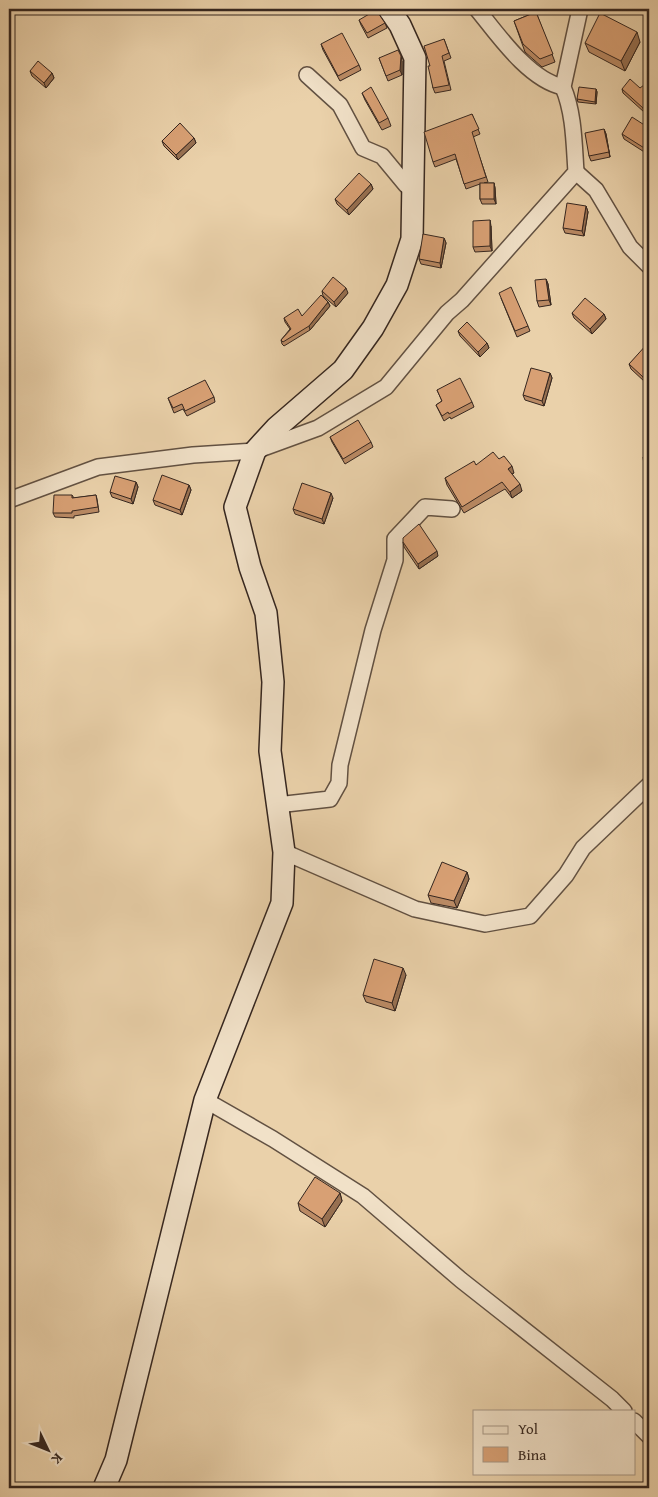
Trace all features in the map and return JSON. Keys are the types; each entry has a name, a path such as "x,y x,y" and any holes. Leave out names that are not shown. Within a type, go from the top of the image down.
{"street":[{"path":"104,1488 116,1460 205,1100 282,903 284,852 270,751 272,682 266,613 250,567 235,507 255,451 276,428 343,370 373,328 397,285 412,239 415,58 400,25 389,9"},
{"path":"477,9 532,72 554,85 563,87"},
{"path":"580,9 563,87 568,98 574,136 576,172 596,190 630,247 649,266"},
{"path":"307,75 340,105 363,148 382,156 406,184 412,188"},
{"path":"9,500 98,467 193,455 255,451 318,428 386,387 446,313 462,300 576,172"},
{"path":"277,805 330,799 339,783 340,765 373,630 395,560 395,539 425,507 452,509"},
{"path":"284,852 415,909 484,924 515,919 530,916 566,875 583,848 649,785"},
{"path":"205,1100 273,1139 363,1196 461,1280 612,1399 623,1410"},
{"path":"636,1423 649,1436"}],"building":[{"path":"376,10 385,23 367,33 359,20"},
{"path":"536,12 553,54 540,59 523,44 514,21"},
{"path":"600,13 637,32 621,61 585,43"},
{"path":"342,33 359,65 338,76 321,44"},
{"path":"444,39 449,53 442,56 449,85 433,88 428,66 430,66 424,46"},
{"path":"398,50 401,56 400,70 386,76 379,58"},
{"path":"38,61 52,73 44,83 30,71"},
{"path":"630,79 640,88 644,85 649,90 649,101 643,108 622,89"},
{"path":"371,87 388,118 379,123 362,93"},
{"path":"579,87 596,89 595,102 577,99"},
{"path":"472,114 479,129 472,132 486,177 464,184 455,154 433,162 424,132"},
{"path":"632,117 649,128 649,151 622,134"},
{"path":"180,123 194,138 176,155 162,141"},
{"path":"604,129 609,152 589,156 585,133"},
{"path":"359,173 371,184 347,210 335,199"},
{"path":"480,183 494,183 494,199 480,199"},
{"path":"567,203 586,206 582,231 563,228"},
{"path":"490,220 490,246 473,247 473,221"},
{"path":"423,234 444,238 440,263 419,259"},
{"path":"333,277 346,288 334,302 322,291"},
{"path":"546,279 549,300 537,301 535,280"},
{"path":"511,287 528,326 515,331 499,293"},
{"path":"321,295 328,302 309,326 283,342 281,340 291,329 284,318 298,309 302,316"},
{"path":"585,298 604,314 590,329 572,313"},
{"path":"467,322 487,343 478,352 458,331"},
{"path":"648,343 649,371 643,377 629,364"},
{"path":"531,368 550,373 542,401 523,395"},
{"path":"460,378 472,402 442,416 436,405 442,401 437,390"},
{"path":"205,380 214,397 185,411 182,404 173,408 168,398"},
{"path":"358,420 371,442 343,459 330,437"},
{"path":"493,452 499,459 504,456 512,466 508,469 520,484 510,492 502,482 462,507 445,478 474,461 476,465"},
{"path":"649,456 649,480 646,480 643,457"},
{"path":"162,475 189,485 180,510 153,500"},
{"path":"115,476 136,482 131,499 110,492"},
{"path":"302,483 331,493 322,519 293,509"},
{"path":"54,495 72,495 72,498 96,495 98,507 72,511 72,513 53,513"},
{"path":"419,524 437,551 418,564 403,542 403,538"},
{"path":"442,862 467,872 454,901 428,895"},
{"path":"374,959 403,968 392,1003 363,995"},
{"path":"315,1177 340,1193 322,1219 298,1203"}]}
